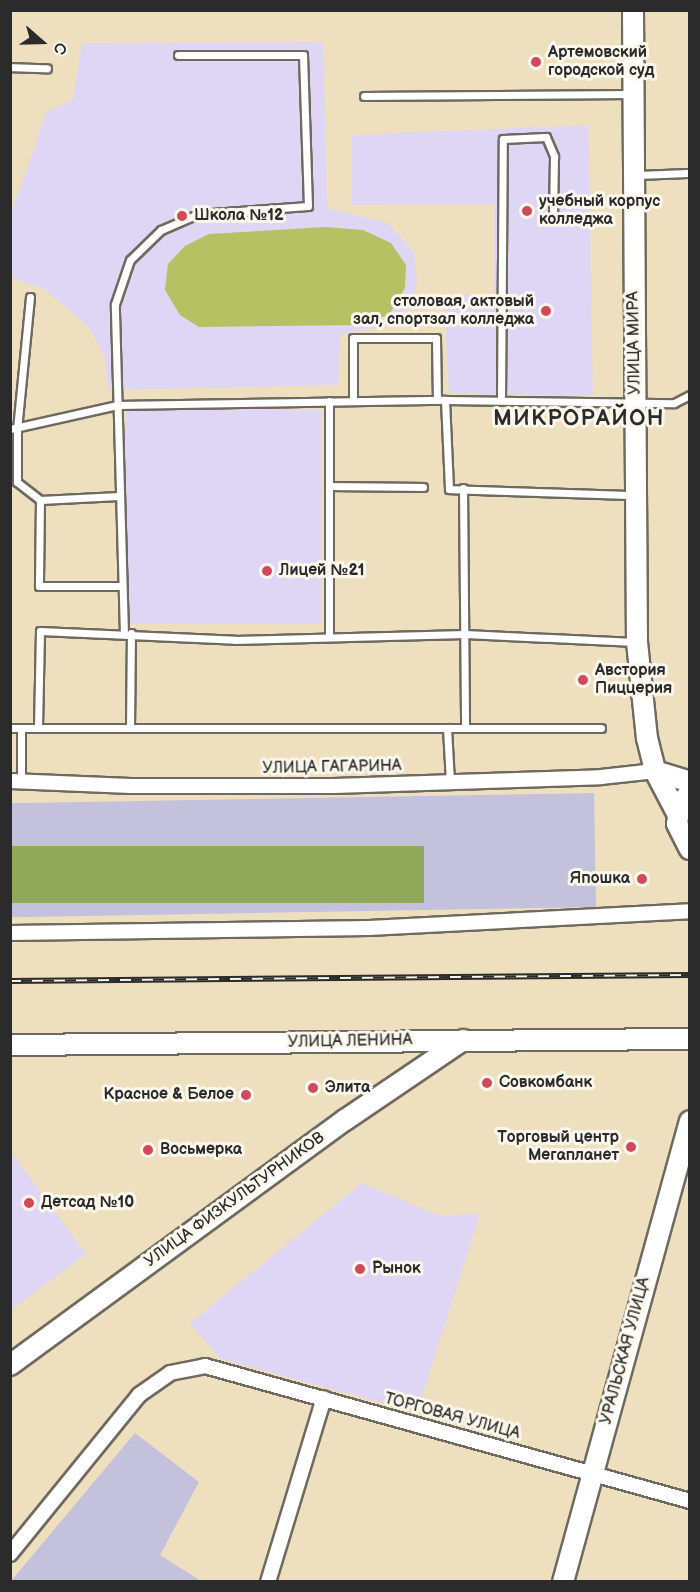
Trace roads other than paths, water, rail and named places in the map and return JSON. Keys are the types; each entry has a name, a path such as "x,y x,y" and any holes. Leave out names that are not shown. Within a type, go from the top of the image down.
{"main road":[{"name":"УЛИЦА МИРА","path":"633,10 631,94 637,642 647,738 655,771 677,813 677,824 689,845"},
{"path":"655,771 690,782"},
{"path":"677,813 690,793"},
{"name":"УЛИЦА ЛЕНИНА","path":"10,1045 690,1039"},
{"name":"УЛИЦА ФИЗКУЛЬТУРНИКОВ","path":"10,1365 345,1120 463,1040"},
{"name":"УРАЛЬСКАЯ УЛИЦА","path":"563,1581 690,1121"}],"street":[{"name":"УЛИЦА ГАГАРИНА","path":"16,781 131,786 601,777 655,771"},
{"path":"10,933 369,928 690,911"},
{"name":"ТОРГОВАЯ УЛИЦА","path":"10,1554 140,1395 170,1372 205,1366 690,1501"},
{"path":"268,1581 324,1398"}],"lane":[{"path":"130,727 127,634 121,585 115,304 130,260 161,230 198,214 308,206 303,55 178,55"},
{"path":"10,67 47,68"},
{"path":"364,96 631,94"},
{"path":"501,400 502,139 546,137 554,156 553,217"},
{"path":"633,175 690,173"},
{"path":"30,297 14,429 17,482 40,500 119,496"},
{"path":"353,401 353,338 436,338 449,489 636,495"},
{"path":"14,429 117,405 441,400 675,403 690,395"},
{"path":"328,401 329,635"},
{"path":"10,469 17,463"},
{"path":"330,486 423,487"},
{"path":"463,488 465,728"},
{"path":"40,500 39,586 121,585"},
{"path":"38,727 40,631 235,640 329,635 465,634 637,642"},
{"path":"10,728 130,727 210,730 601,728"},
{"path":"16,781 21,728"},
{"path":"447,728 450,781"}],"railway":[{"path":"10,981 690,975"}],"place":[{"name":"Артемовский городской суд","path":"536,62"},
{"name":"учебный корпус колледжа","path":"527,211"},
{"name":"Школа №12","path":"182,216"},
{"name":"столовая, актовый зал, спортзал колледжа","path":"546,311"},
{"name":"Лицей №21","path":"267,571"},
{"name":"Австория Пиццерия","path":"583,680"},
{"name":"Япошка","path":"642,879"},
{"name":"Совкомбанк","path":"487,1083"},
{"name":"Элита","path":"313,1088"},
{"name":"Красное & Белое","path":"246,1095"},
{"name":"Торговый центр Мегапланет","path":"631,1147"},
{"name":"Восьмерка","path":"148,1150"},
{"name":"Детсад №10","path":"29,1203"},
{"name":"Рынок","path":"360,1269"}],"district":[{"name":"МИКРОРАЙОН","path":"579,419"}]}
